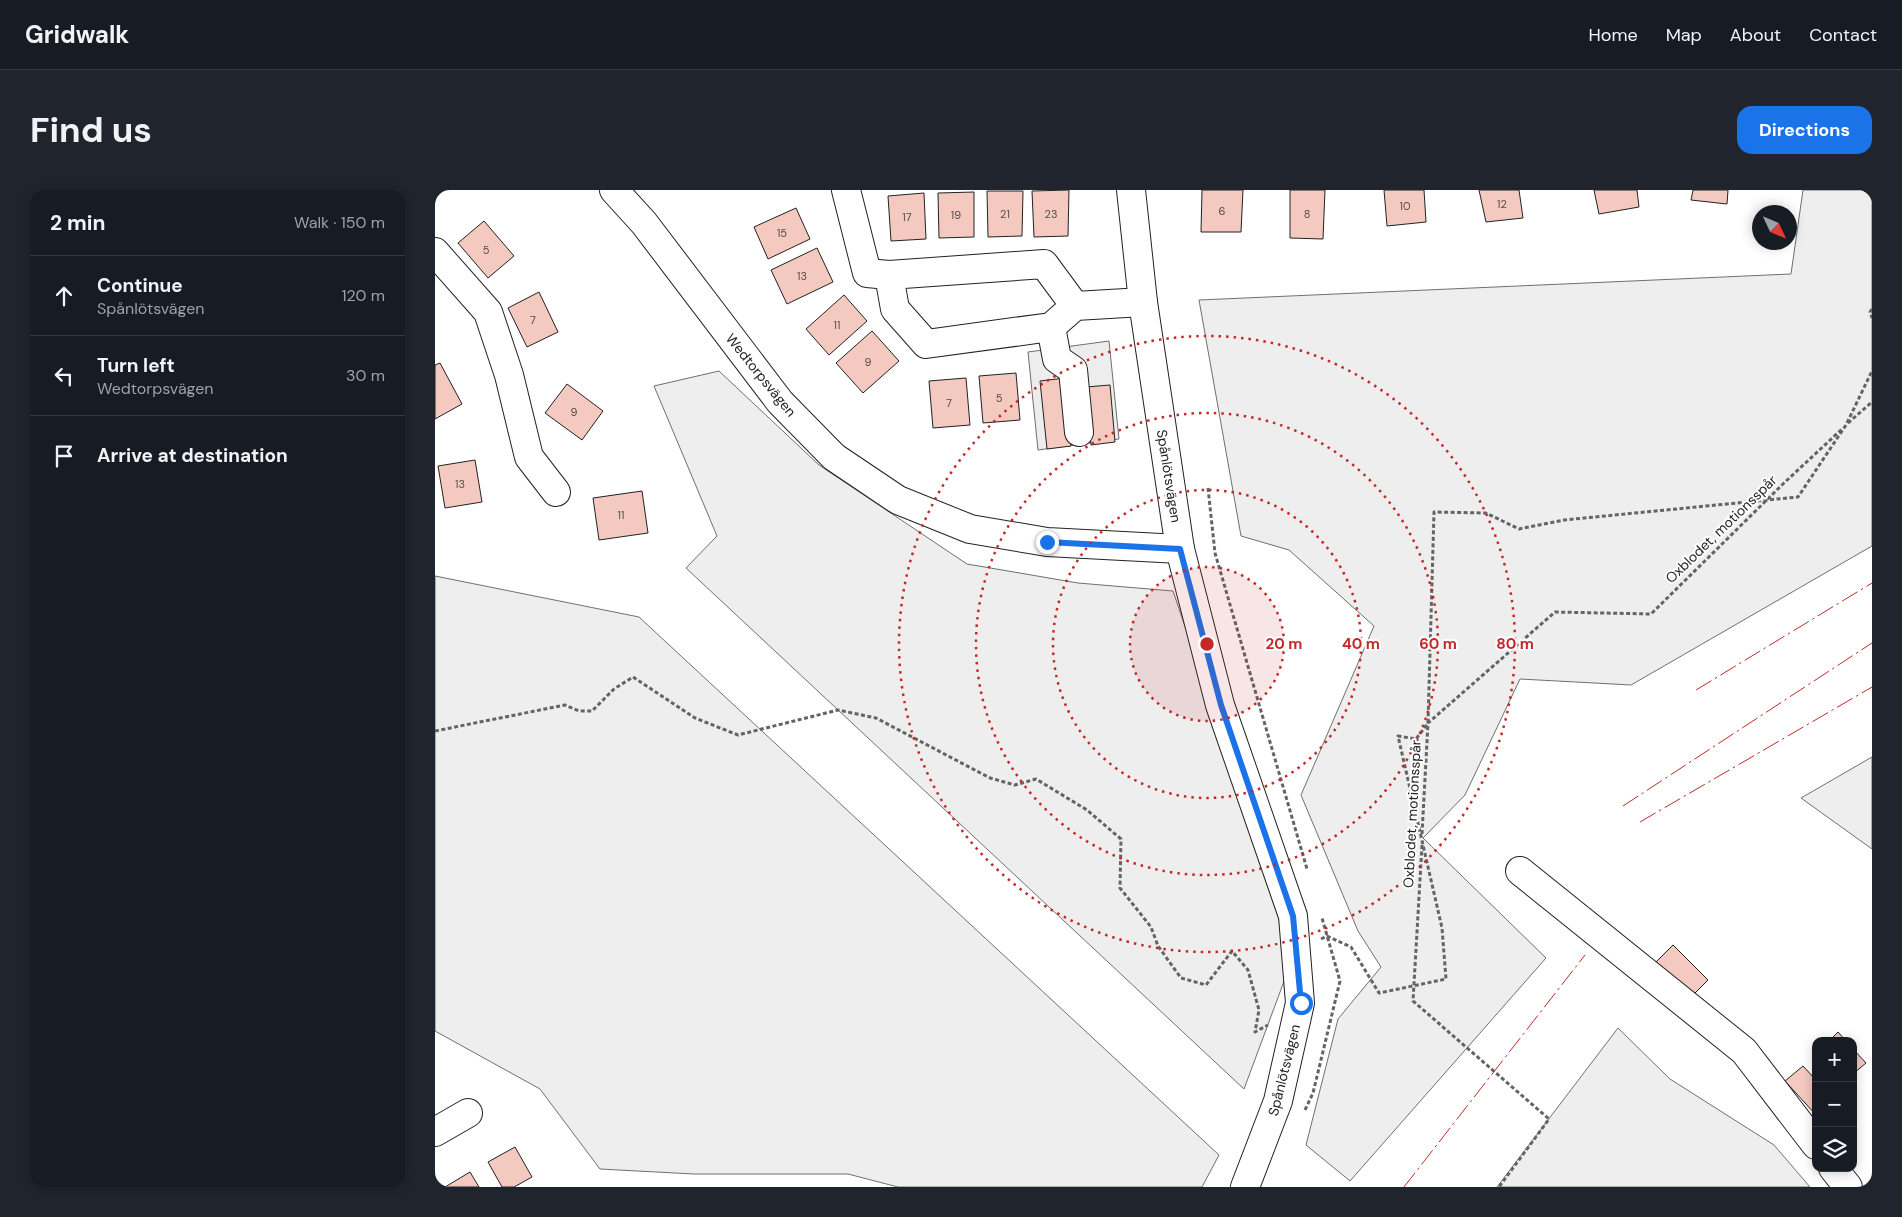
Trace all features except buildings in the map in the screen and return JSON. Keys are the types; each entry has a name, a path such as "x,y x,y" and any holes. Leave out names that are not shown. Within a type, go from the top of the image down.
{"street":[{"name":"Wedtorpsvägen","path":"614,190 644,224 780,402 834,458 898,500 970,529 1047,542 1180,549"},
{"path":"846,190 867,273 889,276 1044,264 1075,306"},
{"name":"Spånlötsvägen","path":"1131,190 1143,302 1180,549 1221,705 1293,916 1301,1003 1279,1101 1245,1187"},
{"path":"435,252 488,312 509,375 529,457 556,492"},
{"path":"889,276 895,309 926,344 1051,327 1075,306 1143,302"},
{"path":"1051,327 1057,359 1073,370 1079,432"},
{"path":"1520,871 1744,1051 1812,1140"},
{"path":"435,1132 467,1113"},
{"path":"1836,1172 1848,1187"}],"path":[{"path":"1872,309 1870,312 1872,318"},
{"name":"Oxblodet, motionsspår","path":"1499,1187 1549,1119 1413,1001 1428,724 1555,612 1651,614 1784,483 1872,402"}],"shaded area":[{"path":"1803,190 1872,190 1872,546 1631,685 1520,679 1465,795 1423,838 1546,958 1350,1181 1306,1145 1338,1019 1381,967 1358,931 1301,795 1374,626 1289,550 1241,536 1199,300 1791,274 1794,250 1797,250 1797,232"},
{"path":"1109,341 1119,439 1038,450 1028,352"},
{"path":"719,371 819,465 967,564 1078,583 1173,591 1276,895 1286,976 1244,1089 686,568 717,536 654,386"},
{"path":"435,576 639,617 1219,1155 1202,1187 898,1187 848,1174 694,1174 600,1169 540,1089 435,1031"},
{"path":"1872,757 1872,849 1801,798"},
{"path":"1618,1028 1670,1079 1774,1145 1810,1187 1497,1187"}],"power":[{"path":"1696,690 1872,583"},
{"path":"1623,806 1872,643"},
{"path":"1640,822 1872,687"},
{"path":"1404,1187 1585,955"}],"route":[{"path":"1047,542 1180,549 1221,705 1293,916 1301,1003"}]}
